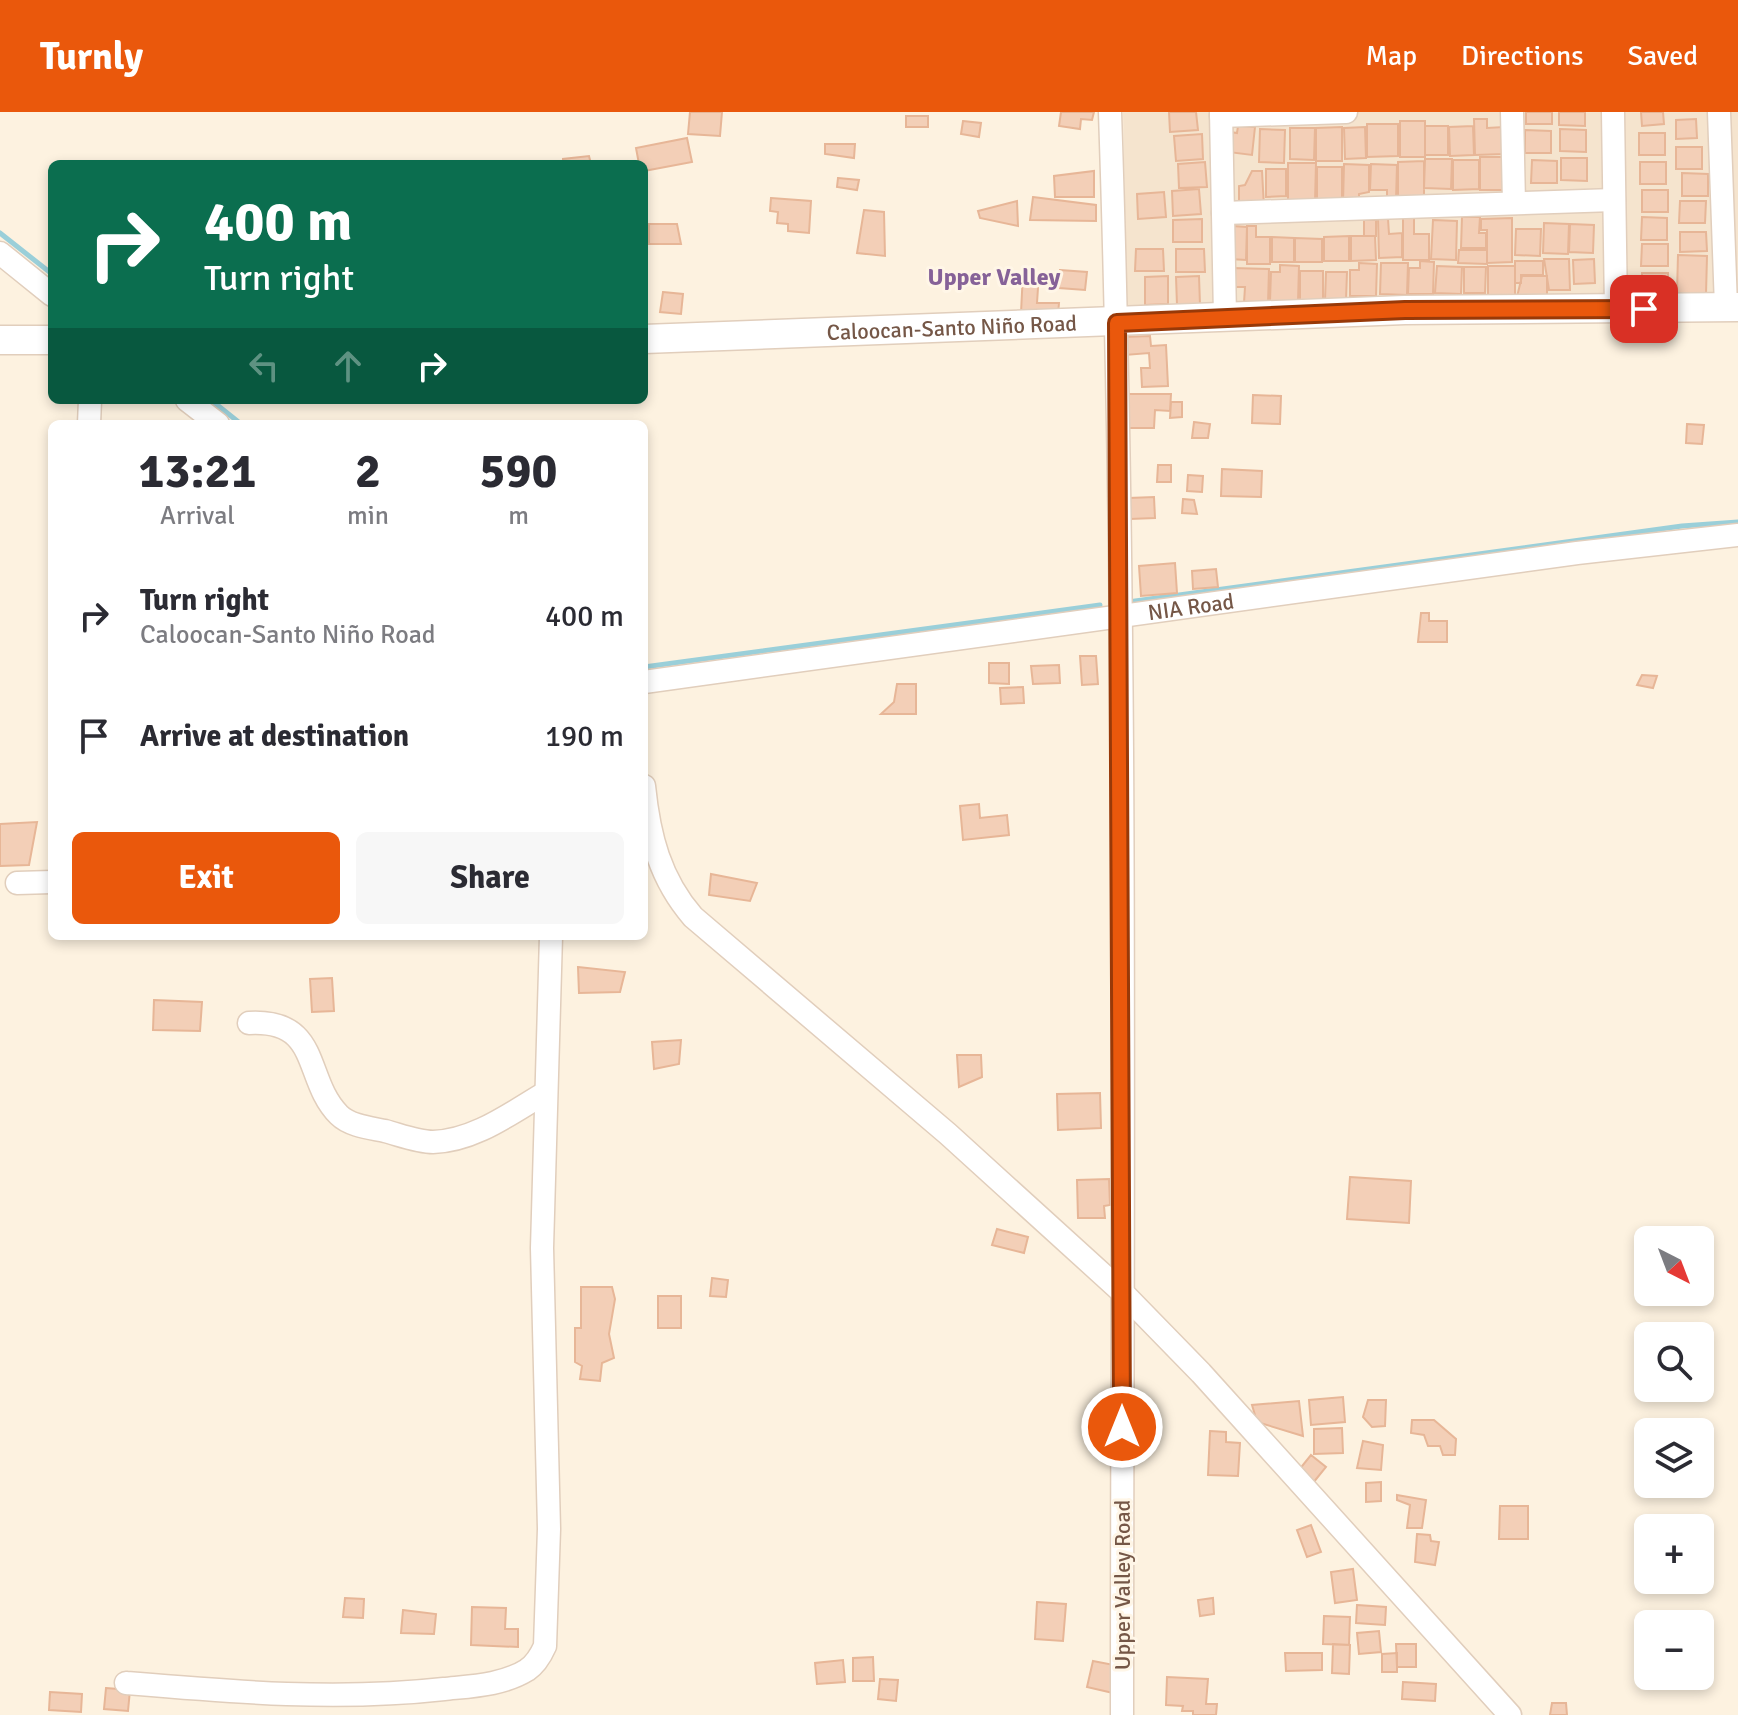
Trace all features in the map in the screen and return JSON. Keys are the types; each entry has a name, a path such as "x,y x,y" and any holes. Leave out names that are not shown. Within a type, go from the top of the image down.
{"street":[{"name":"Upper Valley Road","path":"1110,112 1117,323 1122,1715"},
{"path":"1225,317 1221,114 1346,112"},
{"path":"1512,112 1514,203"},
{"path":"1613,112 1616,310"},
{"path":"1719,112 1730,192 1732,307"},
{"path":"1223,213 1614,200"},
{"path":"0,253 48,292"},
{"name":"Caloocan-Santo Niño Road","path":"648,339 1405,310 1732,307"},
{"path":"0,340 48,340"},
{"path":"192,404 213,420"},
{"name":"NIA Road","path":"648,681 1577,553 1738,535"},
{"path":"648,823 669,886 693,917 948,1134 1122,1292 1201,1373 1510,1715"},
{"path":"17,883 48,882"},
{"path":"126,1683 279,1696 353,1697 484,1685 530,1669 540,1657 545,1646 549,1529 542,1248 551,940"},
{"path":"249,1023 279,1025 306,1047 340,1116 356,1124 403,1136 430,1142 451,1140 493,1124 545,1093"}],"shaded area":[{"path":"1123,112 1738,112 1738,297 1127,312"}],"building":[{"path":"690,112 722,112 720,136 688,134"},
{"path":"1061,112 1094,112 1092,120 1081,119 1080,129 1059,126"},
{"path":"1169,112 1196,112 1198,130 1170,132"},
{"path":"1526,112 1552,112 1552,124 1526,124"},
{"path":"1559,112 1585,112 1585,126 1559,125"},
{"path":"1641,112 1663,112 1664,124 1642,126"},
{"path":"906,116 928,116 928,127 906,127"},
{"path":"1474,119 1487,119 1487,128 1504,127 1504,154 1475,155"},
{"path":"1696,119 1697,138 1676,139 1676,120"},
{"path":"963,121 981,123 979,137 961,134"},
{"path":"1400,121 1425,121 1425,157 1400,157"},
{"path":"1367,124 1398,124 1398,156 1367,157"},
{"path":"1238,126 1255,127 1252,155 1228,152 1230,132 1237,133"},
{"path":"1425,126 1448,126 1448,155 1425,155"},
{"path":"1473,126 1474,155 1450,156 1449,127"},
{"path":"1342,127 1342,161 1316,161 1316,128"},
{"path":"1365,127 1366,158 1345,159 1344,128"},
{"path":"1290,128 1315,128 1314,160 1290,159"},
{"path":"1260,129 1285,130 1284,163 1259,162"},
{"path":"1560,129 1586,130 1586,152 1560,151"},
{"path":"1525,130 1551,131 1551,153 1525,153"},
{"path":"1639,133 1665,133 1665,155 1639,155"},
{"path":"1202,134 1203,159 1176,161 1174,136"},
{"path":"687,138 692,162 648,170 648,160 638,160 636,148"},
{"path":"825,144 855,144 854,158 825,154"},
{"path":"1676,147 1702,147 1702,169 1676,169"},
{"path":"589,156 590,160 563,160"},
{"path":"1480,157 1509,157 1509,190 1480,190"},
{"path":"1561,158 1587,158 1587,181 1561,180"},
{"path":"1425,159 1452,159 1451,189 1424,188"},
{"path":"1453,160 1479,160 1479,189 1453,190"},
{"path":"1532,160 1557,161 1557,183 1531,183"},
{"path":"1424,161 1424,199 1398,199 1398,162"},
{"path":"1205,162 1207,187 1179,188 1178,164"},
{"path":"1640,162 1666,162 1666,184 1640,184"},
{"path":"1288,163 1316,163 1315,202 1288,202"},
{"path":"1344,164 1369,165 1369,192 1359,194 1359,203 1343,203"},
{"path":"1371,164 1397,165 1396,200 1387,200 1387,190 1370,190"},
{"path":"1317,167 1342,167 1342,201 1317,201"},
{"path":"1266,169 1286,169 1286,196 1266,197"},
{"path":"1094,171 1094,197 1055,197 1054,176"},
{"path":"1252,171 1262,171 1264,207 1239,207 1239,186 1245,185"},
{"path":"1682,173 1708,174 1708,196 1682,196"},
{"path":"838,178 859,180 857,190 837,187"},
{"path":"1199,189 1201,214 1173,216 1172,191"},
{"path":"1642,190 1668,190 1668,212 1642,212"},
{"path":"1164,192 1166,217 1138,219 1137,194"},
{"path":"1033,197 1096,205 1096,221 1030,220"},
{"path":"771,198 811,201 809,233 788,231 788,224 777,223 778,212 770,211"},
{"path":"1017,201 1018,226 980,218 978,211"},
{"path":"1680,201 1706,201 1705,223 1679,223"},
{"path":"864,210 884,212 885,256 857,253"},
{"path":"1403,217 1414,217 1414,234 1429,234 1429,260 1403,260"},
{"path":"1462,217 1480,217 1479,233 1486,233 1486,248 1461,248"},
{"path":"1642,217 1667,218 1667,240 1641,240"},
{"path":"1512,218 1512,262 1487,263 1487,230 1481,230 1481,219"},
{"path":"1202,219 1202,242 1173,242 1173,220"},
{"path":"1378,219 1388,219 1389,234 1402,233 1402,257 1379,258"},
{"path":"1364,220 1376,220 1376,236 1364,236"},
{"path":"1433,220 1457,221 1456,260 1431,259"},
{"path":"1544,223 1569,224 1568,254 1543,253"},
{"path":"649,224 677,224 681,244 649,244"},
{"path":"1570,224 1594,225 1593,253 1569,252"},
{"path":"1232,226 1247,227 1246,260 1230,259"},
{"path":"1247,226 1256,226 1256,237 1270,237 1270,264 1247,264"},
{"path":"1516,229 1541,229 1540,256 1515,255"},
{"path":"1680,232 1706,232 1707,251 1680,252"},
{"path":"1349,236 1349,261 1324,261 1324,237"},
{"path":"1351,236 1375,236 1376,260 1351,261"},
{"path":"1272,237 1294,238 1294,262 1272,262"},
{"path":"1295,238 1322,239 1322,262 1295,262"},
{"path":"1642,244 1668,244 1668,266 1641,266"},
{"path":"1136,249 1163,249 1164,271 1135,271"},
{"path":"1176,249 1204,249 1205,272 1176,272"},
{"path":"1459,250 1487,250 1487,264 1458,263"},
{"path":"1678,255 1707,256 1706,294 1677,293"},
{"path":"1544,259 1569,259 1570,290 1549,290"},
{"path":"1594,259 1595,283 1574,284 1573,260"},
{"path":"1420,261 1434,262 1433,294 1408,294 1409,268 1420,268"},
{"path":"1515,261 1543,261 1543,275 1521,275 1521,283 1515,283"},
{"path":"1359,263 1377,264 1376,296 1350,296 1350,270 1359,270"},
{"path":"1381,263 1408,263 1407,295 1380,294"},
{"path":"1280,265 1299,266 1298,302 1270,301 1271,272 1280,272"},
{"path":"1437,266 1462,267 1461,294 1435,293"},
{"path":"1488,266 1515,266 1515,301 1488,301"},
{"path":"1464,267 1486,267 1485,293 1464,293"},
{"path":"1232,268 1269,269 1268,304 1244,303 1245,287 1232,287"},
{"path":"1060,270 1087,272 1085,290 1059,288"},
{"path":"1300,271 1323,271 1323,301 1300,300"},
{"path":"1023,272 1039,273 1037,303 1059,303 1058,314 1021,313"},
{"path":"1326,272 1347,272 1346,300 1325,300"},
{"path":"1642,273 1668,273 1668,295 1642,295"},
{"path":"1168,276 1168,304 1145,305 1145,277"},
{"path":"1199,276 1200,305 1177,305 1176,277"},
{"path":"1522,276 1547,276 1547,302 1516,301"},
{"path":"663,292 683,294 681,314 660,312"},
{"path":"1150,336 1151,346 1166,345 1168,386 1142,387 1141,368 1150,368 1149,353 1125,355 1124,337"},
{"path":"1126,394 1171,394 1170,411 1155,410 1154,428 1125,428"},
{"path":"1253,395 1281,396 1280,424 1252,423"},
{"path":"1171,402 1182,402 1182,417 1170,418"},
{"path":"1194,422 1210,424 1208,438 1192,438"},
{"path":"1687,424 1704,425 1702,444 1686,443"},
{"path":"1158,465 1171,465 1171,482 1157,482"},
{"path":"1222,469 1262,471 1261,497 1221,496"},
{"path":"1188,475 1203,476 1202,492 1187,491"},
{"path":"1154,497 1155,518 1130,519 1129,498"},
{"path":"1183,499 1194,500 1197,514 1182,513"},
{"path":"1175,563 1177,593 1141,596 1139,566"},
{"path":"1216,569 1218,587 1193,589 1192,571"},
{"path":"1421,613 1429,613 1429,621 1447,621 1447,642 1418,642"},
{"path":"1080,656 1096,656 1098,684 1082,685"},
{"path":"989,663 1009,663 1009,684 989,683"},
{"path":"1059,665 1060,683 1033,684 1031,666"},
{"path":"1642,675 1657,676 1653,688 1637,685"},
{"path":"897,684 916,684 916,714 881,714 894,702"},
{"path":"1023,687 1024,703 1001,704 1000,688"},
{"path":"979,804 980,818 1007,815 1009,835 963,840 960,806"},
{"path":"37,822 29,865 0,866 0,824"},
{"path":"711,874 757,883 750,901 709,895"},
{"path":"578,967 625,972 620,992 579,993"},
{"path":"332,978 334,1011 312,1012 310,979"},
{"path":"154,1000 202,1002 200,1031 153,1030"},
{"path":"681,1040 679,1064 654,1069 652,1042"},
{"path":"957,1055 981,1055 982,1077 959,1087"},
{"path":"1100,1093 1101,1128 1058,1130 1057,1094"},
{"path":"1350,1177 1411,1181 1409,1223 1347,1219"},
{"path":"1109,1179 1110,1205 1104,1206 1105,1218 1078,1218 1077,1180"},
{"path":"997,1229 1028,1237 1024,1253 992,1245"},
{"path":"712,1278 728,1280 726,1297 710,1296"},
{"path":"581,1287 612,1287 615,1299 609,1334 614,1358 602,1363 600,1381 580,1379 582,1366 575,1362 575,1328 581,1328"},
{"path":"658,1296 681,1296 681,1328 658,1328"},
{"path":"1343,1397 1345,1422 1311,1425 1309,1400"},
{"path":"1368,1400 1386,1400 1385,1426 1372,1427 1363,1417"},
{"path":"1299,1401 1303,1436 1257,1422 1252,1405"},
{"path":"1412,1420 1434,1420 1456,1439 1455,1455 1443,1455 1440,1446 1428,1446 1424,1435 1411,1433"},
{"path":"1342,1428 1343,1453 1314,1454 1314,1429"},
{"path":"1210,1431 1226,1432 1226,1442 1240,1443 1238,1476 1208,1475"},
{"path":"1363,1441 1383,1445 1381,1470 1357,1468"},
{"path":"1311,1455 1326,1467 1313,1483 1298,1471"},
{"path":"1381,1482 1381,1501 1366,1502 1366,1483"},
{"path":"1397,1495 1426,1500 1422,1528 1407,1528 1410,1505 1397,1500"},
{"path":"1500,1506 1528,1506 1528,1539 1499,1539"},
{"path":"1311,1525 1321,1552 1307,1557 1297,1530"},
{"path":"1417,1534 1430,1535 1431,1541 1439,1542 1435,1565 1415,1562"},
{"path":"1353,1569 1357,1600 1335,1603 1331,1572"},
{"path":"345,1598 364,1599 363,1618 343,1617"},
{"path":"1213,1598 1214,1614 1200,1616 1198,1600"},
{"path":"1037,1602 1066,1604 1063,1641 1035,1639"},
{"path":"1357,1605 1386,1607 1385,1625 1356,1623"},
{"path":"472,1607 506,1608 505,1629 518,1629 518,1647 471,1645"},
{"path":"403,1610 436,1614 434,1634 401,1633"},
{"path":"1324,1616 1350,1617 1349,1645 1323,1644"},
{"path":"1379,1631 1381,1652 1359,1654 1357,1633"},
{"path":"1333,1644 1350,1645 1349,1674 1332,1673"},
{"path":"1396,1644 1416,1644 1416,1667 1397,1667"},
{"path":"1285,1653 1322,1653 1322,1670 1286,1671"},
{"path":"1397,1653 1397,1672 1382,1672 1382,1654"},
{"path":"873,1657 874,1681 853,1681 853,1658"},
{"path":"843,1660 845,1682 817,1684 815,1663"},
{"path":"1093,1661 1119,1666 1113,1693 1087,1687"},
{"path":"1167,1677 1208,1679 1206,1704 1217,1704 1216,1715 1193,1715 1193,1711 1182,1711 1183,1706 1166,1705"},
{"path":"880,1679 898,1680 896,1701 878,1699"},
{"path":"1403,1682 1436,1684 1435,1701 1402,1699"},
{"path":"106,1688 130,1690 128,1711 104,1709"},
{"path":"50,1692 82,1694 81,1712 49,1710"},
{"path":"1552,1703 1566,1703 1567,1715 1550,1715"}],"waterway":[{"path":"0,233 48,271"},
{"path":"216,404 236,420"},
{"path":"1128,602 1682,526 1738,522"},
{"path":"648,666 1100,605"}],"district":[{"name":"Upper Valley","path":"994,277"}],"route":[{"path":"1122,1427 1122,891 1117,323 1405,310 1644,309"}]}
